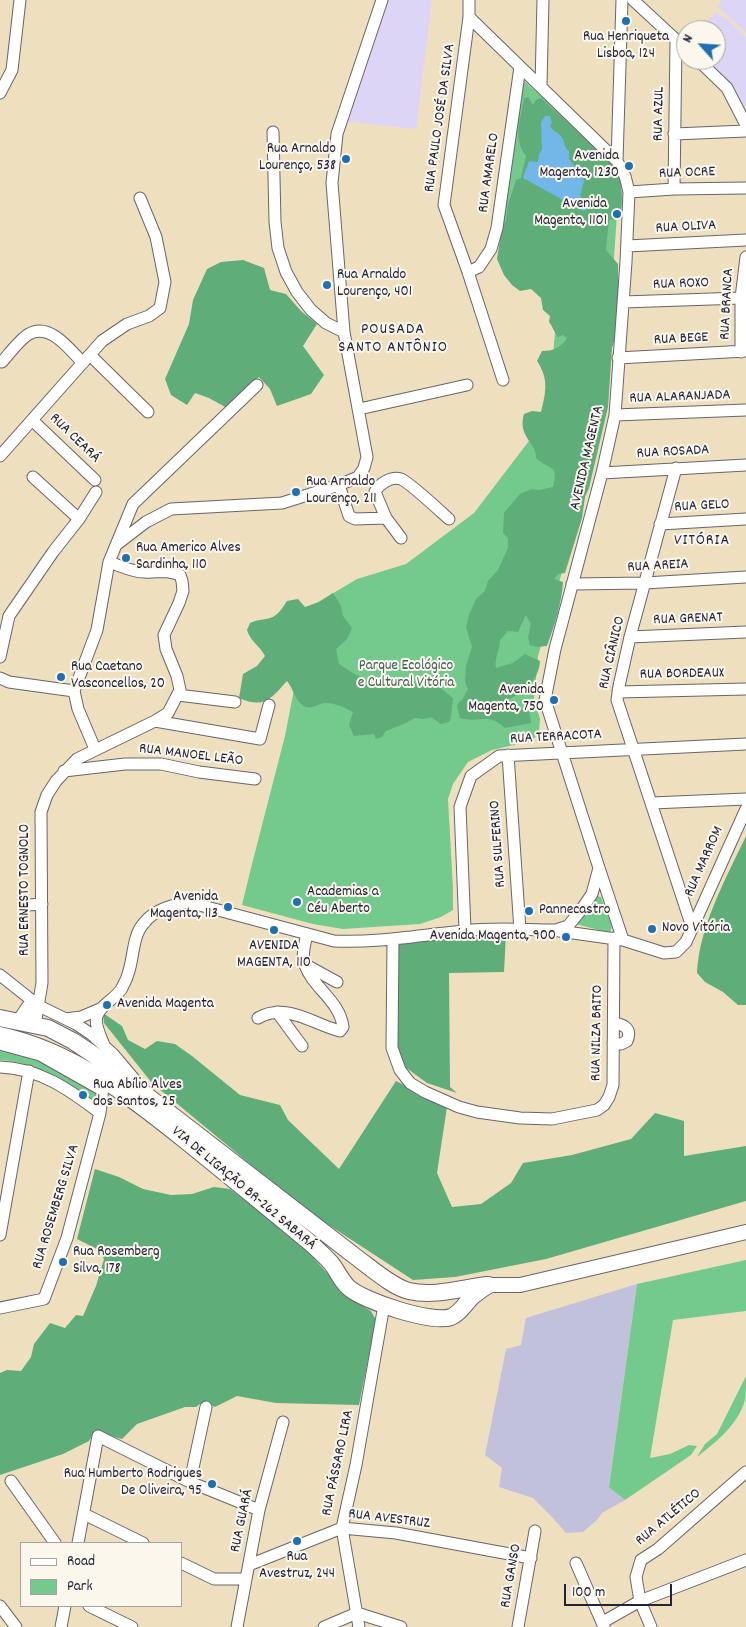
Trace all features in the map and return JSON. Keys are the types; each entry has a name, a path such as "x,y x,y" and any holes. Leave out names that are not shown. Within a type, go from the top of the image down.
{"highway":[{"path":"31,1002 28,1023 36,1035 68,1052 100,1081"},
{"name":"VIA DE LIGAÇÃO BR-262 SABARÁ","path":"0,1018 48,1028 73,1041 97,1057 356,1257 408,1291 429,1293 488,1285"},
{"name":"VIA DE LIGAÇÃO BR-262 SABARÁ","path":"0,1035 46,1048 132,1098 308,1241 331,1263 348,1287 384,1305 428,1317 443,1319 460,1311 472,1297 488,1285"},
{"path":"428,1317 434,1310 434,1302 429,1293"}],"main road":[{"path":"488,1285 520,1285 746,1232"}],"street":[{"path":"0,93 12,70 20,0"},
{"path":"116,545 146,522 171,509 282,503 358,477 364,468 367,457 344,332 332,183 337,134 382,0"},
{"name":"RUA PAULO JOSÉ DA SILVA","path":"469,0 469,17 444,205 503,380"},
{"path":"541,86 543,0"},
{"path":"617,161 622,0"},
{"path":"633,0 676,41"},
{"name":"AVENIDA MAGENTA","path":"469,17 617,161 625,176 629,192 615,415 545,700 606,890 619,939"},
{"name":"RUA AZUL","path":"674,189 676,41"},
{"name":"RUA AMARELO","path":"468,272 479,267 491,249 497,228 520,67"},
{"path":"708,70 727,88 746,125"},
{"path":"674,134 746,131"},
{"path":"273,132 275,222 278,248 286,272 297,292 311,310 326,323 344,332"},
{"name":"RUA OCRE","path":"629,192 746,188"},
{"path":"0,456 102,341 127,324 148,316 160,308 165,282 156,237 140,198"},
{"name":"RUA OLIVA","path":"627,246 746,240"},
{"name":"RUA BRANCA","path":"744,352 740,298 746,257"},
{"name":"RUA ROXO","path":"623,302 740,298"},
{"path":"2,362 29,334 39,331 51,333 86,359 148,412"},
{"name":"RUA BEGE","path":"618,358 744,352"},
{"path":"96,750 78,709 74,691 97,630 109,562 133,504 257,385"},
{"path":"359,408 467,385"},
{"name":"RUA ALARANJADA","path":"615,415 746,410"},
{"name":"RUA CEARÁ","path":"32,420 96,486 90,502 79,520"},
{"name":"RUA ROSADA","path":"602,473 746,465"},
{"name":"RUA CIÂNICO","path":"676,468 630,637 617,700 692,927"},
{"path":"0,657 9,616 52,552 79,520 33,477"},
{"path":"401,538 386,518 375,492 377,487 391,479 402,480 449,519"},
{"path":"339,485 349,516 354,519 386,518"},
{"name":"RUA GELO","path":"660,524 746,519"},
{"path":"109,562 133,571 170,571 180,575 182,581 181,597 164,635 166,649 177,676 180,690 178,694 234,702"},
{"name":"RUA AREIA","path":"572,584 645,583 746,577"},
{"name":"RUA GRENAT","path":"630,637 746,632"},
{"path":"0,678 9,682 74,691"},
{"name":"RUA BORDEAUX","path":"618,692 746,689"},
{"name":"RUA ERNESTO TOGNOLO","path":"31,1002 42,983 41,812 47,795 64,771 77,759 168,713 178,694"},
{"path":"155,721 260,739 269,705"},
{"name":"RUA TERRACOTA","path":"465,930 460,807 471,776 499,756 746,744"},
{"name":"RUA SULFERINO","path":"508,755 520,930"},
{"name":"RUA MANOEL LEÃO","path":"64,771 125,764 161,764 199,772 255,778"},
{"path":"652,803 746,799"},
{"name":"RUA MARROM","path":"556,930 619,939 664,954 676,952 686,942 746,809"},
{"path":"28,1023 81,1017 100,1009 120,990 128,974 136,939 142,924 153,913 170,906 188,902 334,941 351,942 393,939 465,930 556,930 568,926 582,910 592,894 599,868"},
{"path":"593,889 598,887 606,890"},
{"path":"28,905 42,904"},
{"path":"258,1018 267,1013 277,1012 308,1018 328,1028 340,1030 343,1027 342,1017 304,964 307,934"},
{"name":"RUA NILZA BRITO","path":"393,939 392,1048 400,1070 410,1083 459,1107 477,1112 520,1118 552,1119 597,1110 609,1097 613,1085 613,1044 619,939"},
{"path":"304,964 337,982"},
{"path":"0,975 31,1002 76,1024 104,1045"},
{"path":"100,1009 96,1018 96,1024 104,1045"},
{"path":"277,1012 302,1046"},
{"path":"613,1044 621,1044 628,1041 630,1034 621,1025 614,1023"},
{"name":"VIA DE LIGAÇÃO BR-262 SABARÁ","path":"0,1044 40,1055 100,1081"},
{"name":"VIA DE LIGAÇÃO BR-262 SABARÁ","path":"104,1045 146,1093"},
{"path":"0,1067 29,1071 45,1077 70,1090 100,1113"},
{"path":"0,1235 29,1071"},
{"name":"RUA ROSEMBERG SILVA","path":"0,1308 44,1299 67,1238 100,1113 100,1081"},
{"path":"459,1107 466,1118"},
{"name":"RUA PÁSSARO LIRA","path":"359,1627 342,1528 356,1465 384,1305"},
{"path":"190,1482 206,1407"},
{"name":"RUA GUARÁ","path":"237,1627 259,1510 283,1422"},
{"path":"78,1542 98,1436 190,1482 259,1510"},
{"name":"RUA ATLÉTICO","path":"650,1627 640,1601 636,1577 641,1560 658,1549 746,1472"},
{"path":"11,1481 54,1542"},
{"path":"84,1514 141,1542"},
{"name":"RUA AVESTRUZ","path":"249,1565 342,1528 396,1533 531,1558"},
{"name":"RUA GANSO","path":"518,1627 535,1531"},
{"path":"576,1563 603,1624 640,1601 746,1560"},
{"path":"182,1563 214,1579 246,1580"},
{"path":"0,1606 16,1627"},
{"path":"60,1627 65,1607"},
{"path":"91,1607 132,1627"},
{"path":"324,1627 357,1613 401,1627"}],"shaded area":[{"path":"387,0 432,0 416,129 343,121"},
{"path":"722,0 746,0 746,33 717,6"},
{"path":"716,12 728,20 746,37 746,113 736,93 717,70 726,70 726,20 708,20"},
{"path":"637,1284 609,1486 625,1500 602,1513 583,1532 566,1533 533,1498 499,1487 502,1468 485,1455 506,1349 521,1345 526,1318"}],"green space":[{"name":"Parque Ecológico e Cultural Vitória","path":"522,79 583,134 617,214 608,344 570,544 538,656 534,699 540,719 539,732 532,741 492,750 468,762 453,784 448,799 453,910 441,917 420,924 343,929 313,924 242,905 285,736 310,607 357,579 406,564 474,513 548,416 562,248 503,228"},
{"path":"528,97 533,105 536,100 541,98 583,137 589,137 613,164 620,183 622,205 620,218 609,220 606,250 618,264 618,278 625,294 621,321 612,348 608,407 589,488 585,497 582,518 565,573 558,574 554,579 563,582 557,614 547,646 537,647 530,645 528,637 531,624 526,615 518,632 508,631 500,640 496,668 513,663 525,654 540,661 537,674 529,685 506,701 509,709 529,710 531,723 505,728 493,720 460,718 457,706 468,689 465,682 466,666 472,647 466,627 469,615 476,599 485,591 488,581 498,570 508,548 508,538 503,533 504,513 520,494 532,489 539,490 553,487 555,480 554,471 536,458 534,448 525,434 523,422 524,414 532,411 541,412 545,380 537,361 542,351 556,348 567,338 563,335 558,337 549,322 550,316 543,310 541,298 531,289 520,291 512,285 504,275 497,259 508,205 516,180 521,178 526,156 519,142 518,135 524,98"},
{"path":"243,260 264,268 270,290 286,294 301,311 317,324 303,346 324,375 311,394 277,406 270,389 259,377 227,408 195,393 187,405 171,395 165,379 189,324 193,300 207,269 221,262"},
{"path":"333,593 341,606 343,616 352,628 347,639 336,649 339,664 365,679 392,683 403,681 438,686 453,698 449,722 441,724 431,717 424,719 415,718 386,731 382,737 376,739 374,734 354,736 349,725 353,712 343,707 328,703 306,707 297,700 287,681 276,693 261,702 255,703 239,698 243,674 257,666 265,656 248,634 247,630 250,623 273,617 287,601 298,599 305,607 319,602"},
{"path":"746,836 746,1005 738,1005 723,992 705,982 697,973 699,956 708,921 722,886"},
{"path":"597,896 601,897 612,926 610,933 576,924"},
{"path":"465,934 506,934 504,972 449,973 450,1087 457,1093 427,1083 405,1067 397,1046 399,939"},
{"path":"103,1013 122,1026 128,1040 145,1049 157,1041 175,1044 240,1095 280,1105 288,1120 339,1169 396,1081 447,1107 437,1173 452,1207 481,1204 511,1183 523,1163 572,1155 631,1139 655,1113 684,1121 684,1156 746,1146 746,1201 546,1259 455,1277 413,1280 318,1218 152,1083 104,1023"},
{"path":"0,1049 39,1058 98,1092 92,1100 49,1073 25,1064 0,1060"},
{"path":"95,1169 119,1177 143,1189 171,1195 192,1194 214,1187 230,1189 268,1217 311,1255 350,1299 371,1311 376,1320 359,1405 276,1403 237,1396 215,1407 204,1401 196,1407 185,1407 137,1424 122,1439 95,1430 89,1441 63,1454 0,1475 0,1373 7,1370 21,1371 31,1357 34,1344 50,1323 65,1328 76,1315 83,1316 96,1286 104,1259 99,1250 77,1239"},
{"path":"746,1260 746,1311 673,1320 650,1458 670,1454 689,1445 697,1446 691,1455 625,1500 609,1487 637,1284"},
{"path":"746,1376 745,1400 742,1409 732,1425 719,1439 697,1457 705,1444 717,1434"}],"water":[{"path":"545,116 550,116 552,123 550,126 563,139 565,147 569,151 569,159 584,181 580,196 587,203 588,209 583,211 523,178 529,161 538,162 539,154 542,150 541,122"}],"place":[{"name":"Rua Henriqueta Lisboa, 124","path":"626,21"},
{"name":"Rua Arnaldo Lourenço, 538","path":"346,159"},
{"name":"Avenida Magenta, 1230","path":"629,166"},
{"name":"Avenida Magenta, 1101","path":"617,214"},
{"name":"Rua Arnaldo Lourenço, 401","path":"327,285"},
{"name":"Rua Arnaldo Lourenço, 211","path":"296,492"},
{"name":"Rua Americo Alves Sardinha, 110","path":"126,558"},
{"name":"Rua Caetano Vasconcellos, 20","path":"61,677"},
{"name":"Avenida Magenta, 750","path":"554,700"},
{"name":"Academias a Céu Aberto","path":"297,902"},
{"name":"Avenida Magenta, 113","path":"228,907"},
{"name":"Pannecastro","path":"529,911"},
{"name":"Novo Vitória","path":"652,929"},
{"name":"AVENIDA MAGENTA, 110","path":"274,930"},
{"name":"Avenida Magenta, 900","path":"566,937"},
{"name":"Avenida Magenta","path":"107,1005"},
{"name":"Rua Abílio Alves dos Santos, 25","path":"83,1095"},
{"name":"Rua Rosemberg Silva, 178","path":"63,1262"},
{"name":"Rua Humberto Rodrigues De Oliveira, 95","path":"212,1484"},
{"name":"Rua Avestruz, 244","path":"297,1541"}],"district":[{"name":"POUSADA SANTO ANTÔNIO","path":"393,340"},
{"name":"VITÓRIA","path":"702,542"}]}
